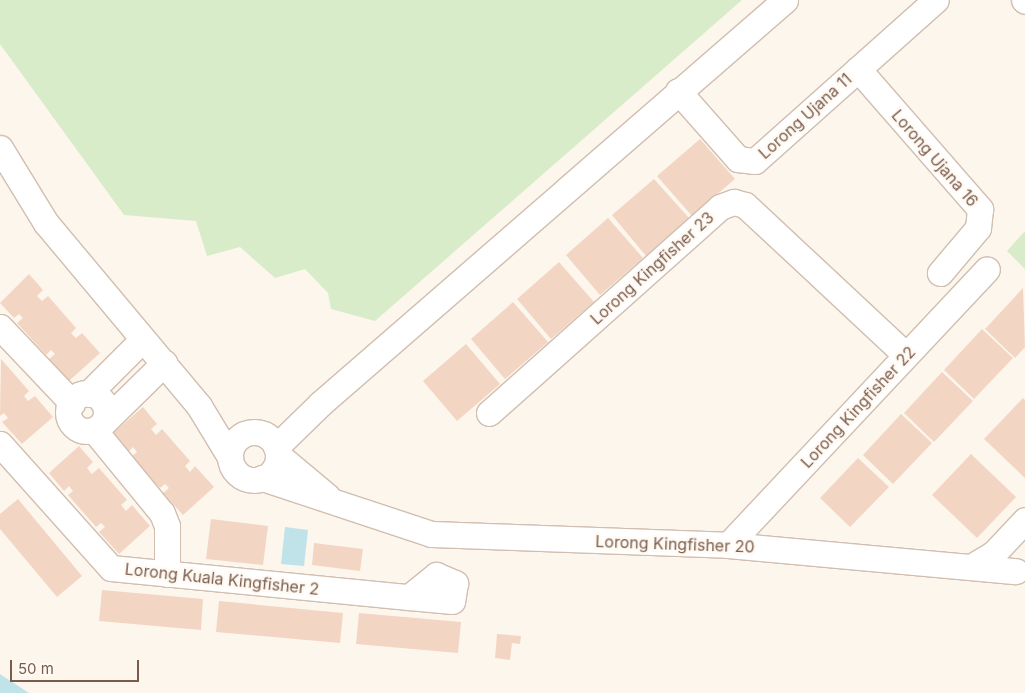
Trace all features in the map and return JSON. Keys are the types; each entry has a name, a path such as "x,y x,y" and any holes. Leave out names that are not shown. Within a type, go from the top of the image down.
{"street":[{"path":"230,457 234,443 265,442 320,404 784,0"},
{"name":"Lorong Ujana 11","path":"678,91 738,159 747,162 755,161 936,0"},
{"name":"Lorong Ujana 16","path":"858,69 980,209 978,228 940,273"},
{"path":"0,148 46,223 199,406 241,476 262,478 274,469 265,442"},
{"name":"Lorong Kingfisher 23","path":"489,413 720,207 734,202 745,205 906,355"},
{"name":"Lorong Kingfisher 22","path":"728,545 987,269"},
{"path":"0,328 80,398 105,406 99,426"},
{"path":"80,398 142,340"},
{"path":"99,426 164,363"},
{"name":"Lorong Kingfisher 20","path":"199,406 265,442 337,504"},
{"path":"99,426 162,513 167,526 167,574"},
{"name":"Lorong Kuala Kingfisher 2","path":"0,444 111,568 409,597"},
{"name":"Lorong Kingfisher 20","path":"262,478 431,534 728,545 976,564 1016,571"},
{"path":"976,564 994,553 1025,520"}],"green space":[{"path":"0,0 742,0 375,321 331,309 328,293 305,269 275,278 240,247 207,256 196,221 124,215 0,44"},
{"path":"1025,231 1025,269 1007,251"}],"water":[{"path":"285,527 308,530 304,566 281,564"},
{"path":"0,674 29,693 0,693"}],"building":[{"path":"700,139 735,179 692,216 657,176"},
{"path":"654,179 689,218 646,256 612,215"},
{"path":"608,218 643,258 600,295 566,255"},
{"path":"559,262 594,302 551,339 517,299"},
{"path":"29,274 43,290 37,296 42,301 48,296 76,328 71,333 76,338 82,333 100,353 69,381 49,359 55,354 51,350 46,355 17,323 23,318 19,314 14,318 0,303"},
{"path":"1023,288 1025,347 1015,358 985,329"},
{"path":"513,302 548,342 505,379 471,339"},
{"path":"982,329 1013,358 974,399 944,370"},
{"path":"466,344 500,384 457,421 423,381"},
{"path":"1,359 29,391 24,396 28,401 35,396 53,417 22,444 2,422 8,418 4,413 0,416"},
{"path":"942,372 973,401 934,442 904,413"},
{"path":"1023,398 1025,400 1025,478 984,439"},
{"path":"143,407 157,424 151,429 156,435 162,429 190,461 185,466 190,472 195,466 214,487 183,515 163,493 169,488 165,484 160,488 131,457 137,452 133,447 128,452 112,434"},
{"path":"901,414 932,443 893,484 863,455"},
{"path":"79,446 93,462 87,468 92,474 99,468 127,500 121,505 126,511 132,505 150,526 119,554 99,532 105,527 101,523 96,527 68,495 73,491 69,486 64,491 49,473"},
{"path":"971,454 1016,497 977,538 932,495"},
{"path":"858,458 889,487 850,527 820,498"},
{"path":"18,499 82,576 57,597 0,529 0,514"},
{"path":"211,519 268,526 263,565 206,559"},
{"path":"314,543 363,549 360,571 312,565"},
{"path":"102,590 203,599 201,630 99,621"},
{"path":"219,601 343,613 340,643 216,632"},
{"path":"359,613 461,622 458,653 356,644"},
{"path":"497,634 521,636 520,644 512,643 510,660 495,658"}]}
